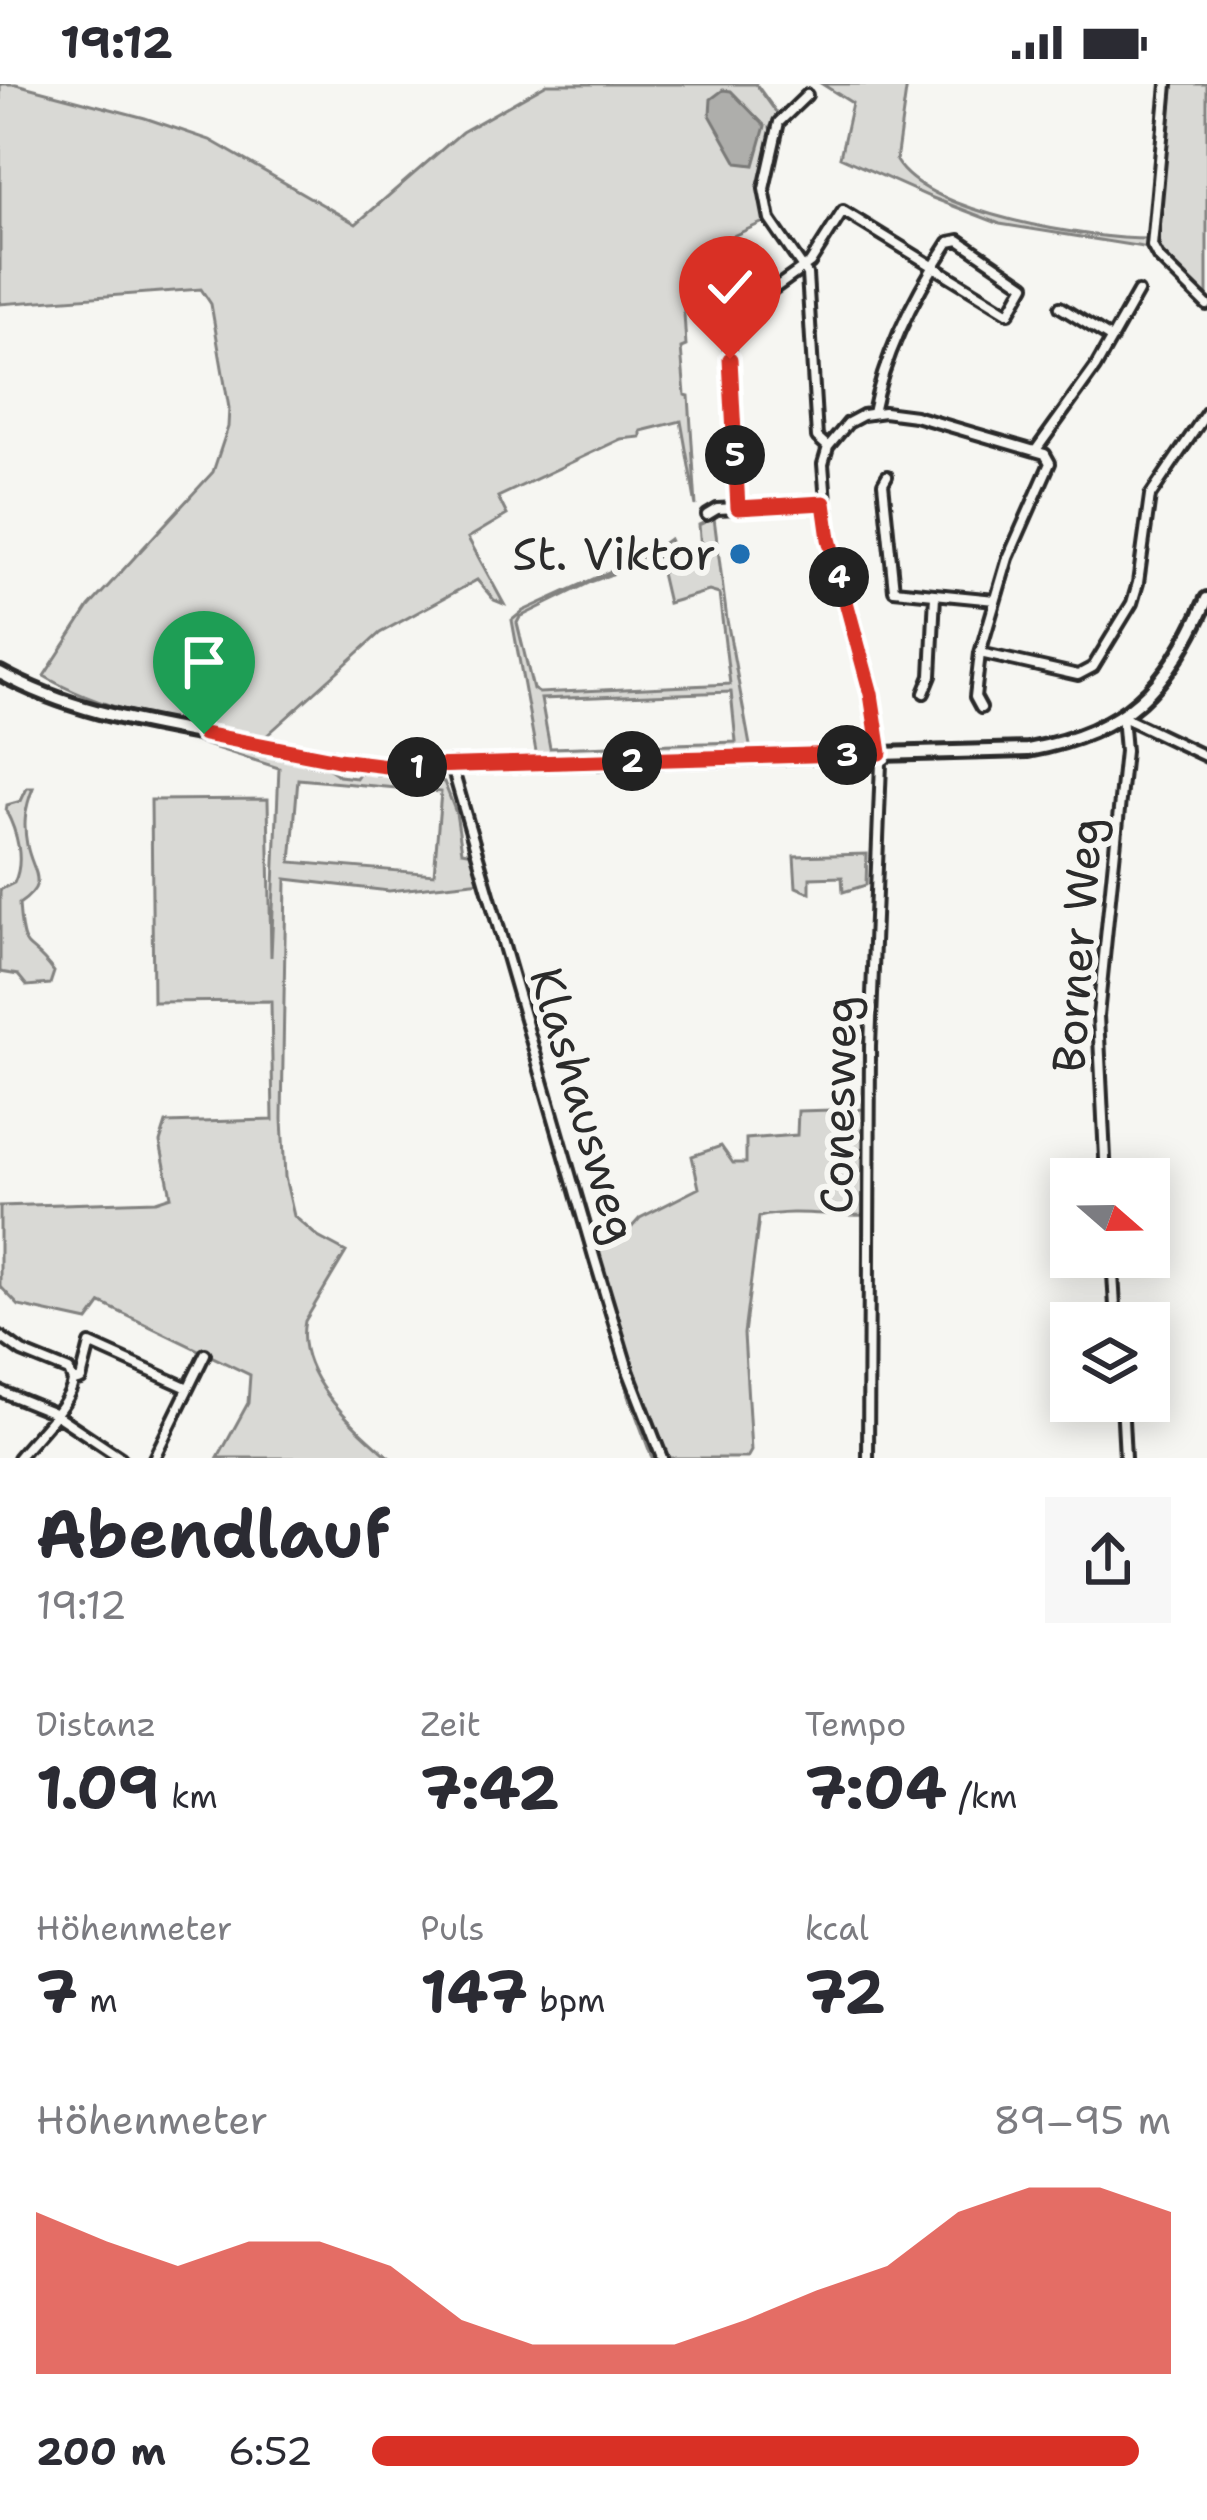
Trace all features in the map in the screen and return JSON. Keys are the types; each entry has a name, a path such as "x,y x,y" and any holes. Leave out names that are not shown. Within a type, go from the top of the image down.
{"street":[{"path":"1167,84 1151,242 1158,256 1207,305"},
{"path":"803,268 770,220 764,189 781,118 807,95"},
{"path":"738,508 730,327 737,315 803,268 843,211 933,266 1009,313 1024,290 1023,281 959,240 949,242 933,266 904,319 873,413"},
{"name":"Conesweg","path":"803,268 818,436 828,447 823,464 829,539 871,694 880,753 870,1046 868,1458"},
{"path":"1036,450 1112,339 1138,292"},
{"path":"1060,307 1112,339"},
{"path":"980,653 1078,675 1091,670 1136,594 1150,496 1207,412"},
{"path":"828,447 848,424 873,413 915,416 1045,454 1050,464 1018,533 980,653 975,697 981,708"},
{"path":"887,476 883,484 894,590 994,600"},
{"path":"706,515 717,509 824,503"},
{"path":"924,694 931,676 935,595"},
{"path":"0,673 51,697 116,717 395,767 1028,750 1079,739 1122,716 1169,672 1207,599"},
{"path":"1122,716 1207,757"},
{"name":"Borner Weg","path":"1105,1158 1098,1016 1125,751 1122,716"},
{"name":"Klashausweg","path":"452,766 629,1373 662,1458"},
{"path":"0,1336 22,1352 69,1371 73,1381 70,1395 18,1458"},
{"path":"73,1381 83,1374 90,1344 188,1388"},
{"path":"154,1458 205,1354"},
{"path":"0,1391 52,1412 122,1458"},
{"path":"1122,1422 1125,1458"}],"shaded area":[{"path":"0,84 16,84 145,118 210,140 356,224 462,132 547,84 756,84 779,116 770,127 771,150 757,186 768,220 720,242 683,296 686,346 681,348 696,506 681,421 641,431 641,437 621,439 498,497 507,515 468,538 504,604 494,600 477,580 380,633 264,738 123,709 44,676 89,607 213,472 228,427 229,408 211,304 201,289 0,304"},
{"path":"822,84 907,84 896,161 914,180 941,196 1052,229 1150,239 1149,248 1000,224 840,157 852,103"},
{"path":"1169,84 1207,84 1207,299 1162,254 1155,237"},
{"path":"723,90 731,91 765,126 754,165 737,163 710,115 711,99"},
{"path":"714,518 751,751 537,757 512,620 650,553 669,539 674,551 593,581 520,617 517,623 533,689 539,693 730,684 719,594 709,591 668,603 661,573 701,548 699,525","holes":["731,692 736,742 550,748 541,699"]},
{"path":"197,742 294,756 339,776 356,778 360,772 444,782 456,813 462,851 474,853 483,881 389,891 286,879 285,1177 294,1216 318,1237 346,1252 305,1321 304,1341 308,1361 330,1398 390,1458 218,1458 248,1403 250,1375 101,1303 88,1321 19,1306 0,1286 0,1206 156,1201 171,1196 160,1142 166,1123 273,1120 271,1001 153,1002 151,800 268,799 271,957 279,768","holes":["298,779 441,792 434,874 291,862"]},
{"path":"27,788 33,788 26,837 37,883 19,904 21,921 28,945 54,972 50,984 27,986 18,975 0,972 0,890 14,883 19,865 7,805 21,801"},
{"path":"867,854 866,885 843,892 842,877 810,878 810,893 796,887 794,856"},
{"path":"867,1109 866,1215 759,1217 744,1334 751,1451 747,1458 652,1458 629,1396 591,1243 623,1237 640,1218 699,1188 692,1156 721,1146 733,1163 746,1163 746,1139 797,1135 798,1111"}],"place":[{"name":"St. Viktor","path":"740,554"}],"route":[{"path":"204,734 395,767 880,753 871,694 829,539 824,503 738,508 730,359"}]}
